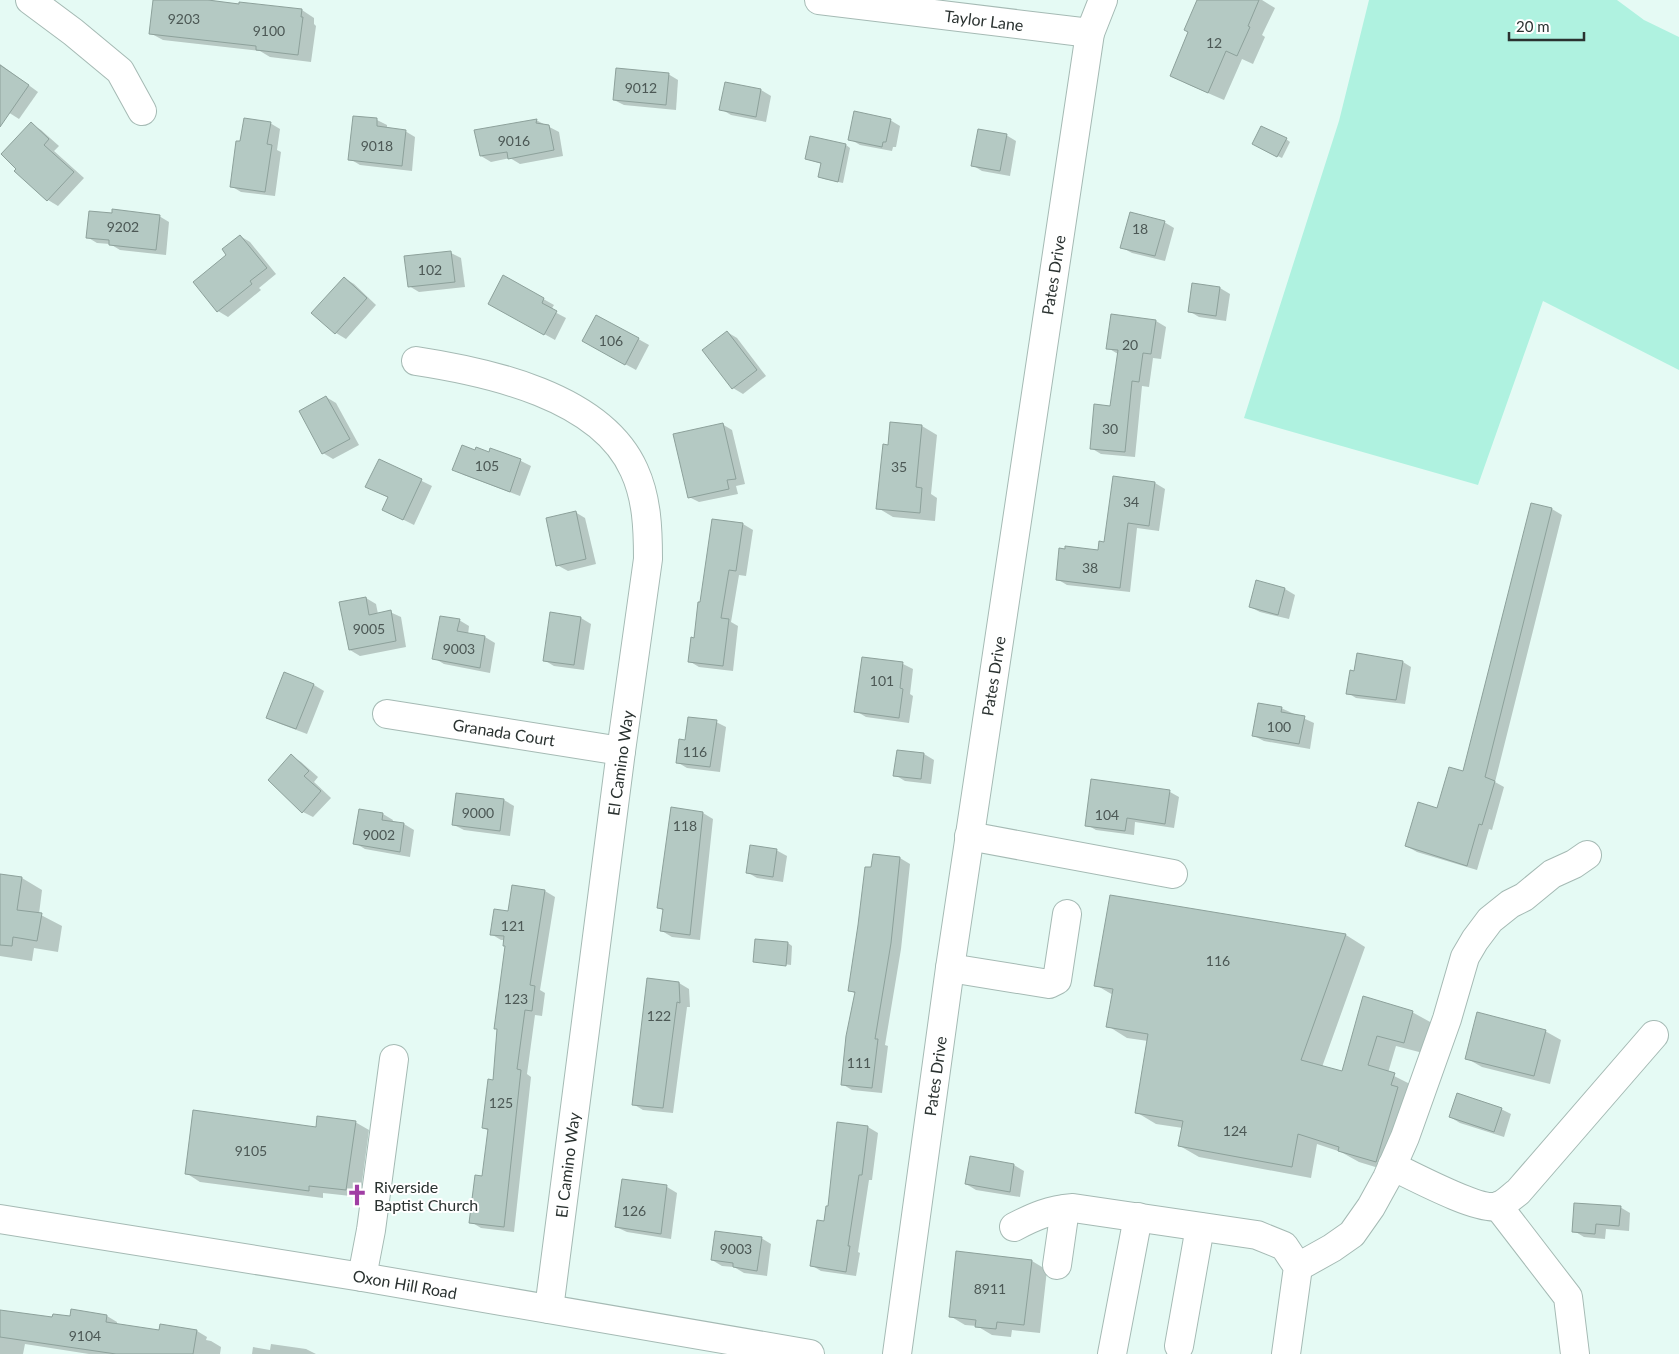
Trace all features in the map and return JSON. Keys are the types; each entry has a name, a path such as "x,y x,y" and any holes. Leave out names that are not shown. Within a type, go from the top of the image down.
{"street":[{"path":"30,0 73,32 120,71 142,111"},
{"name":"Taylor Lane","path":"819,0 1090,33"},
{"name":"Pates Drive","path":"896,1354 969,836 1090,33 1103,0"},
{"name":"El Camino Way","path":"416,361 449,366 500,378 546,394 588,416 615,439 634,469 644,500 648,530 648,560 621,751 549,1309"},
{"name":"Granada Court","path":"387,714 621,751"},
{"path":"969,836 1173,874"},
{"path":"1298,1267 1332,1248 1352,1234 1371,1207 1405,1137 1447,1019 1465,957 1475,940 1490,920 1510,904 1524,897 1552,874 1574,864 1587,855"},
{"path":"950,968 1049,984 1056,980 1067,914"},
{"path":"1392,1166 1428,1184 1481,1205 1498,1206 1518,1192 1654,1035"},
{"path":"362,1276 371,1230 394,1060"},
{"path":"1498,1206 1568,1297 1575,1354"},
{"path":"1014,1227 1036,1215 1055,1209 1073,1208 1257,1235 1284,1246 1298,1267 1286,1354"},
{"path":"1057,1265 1065,1209"},
{"path":"1112,1354 1138,1218"},
{"name":"Oxon Hill Road","path":"0,1219 362,1276 810,1354"},
{"path":"1179,1346 1200,1227"}],"green space":[{"path":"1369,0 1617,0 1644,20 1679,37 1679,370 1543,301 1478,485 1244,418 1339,121"}],"building":[{"path":"153,0 208,0 302,9 301,17 303,17 298,55 256,50 256,46 149,34"},
{"path":"1197,0 1259,0 1237,56 1226,51 1208,93 1170,76 1188,32 1184,30"},
{"path":"0,65 29,85 0,127"},
{"path":"616,68 669,73 666,105 613,100"},
{"path":"725,82 761,89 756,117 719,110"},
{"path":"854,111 891,119 886,142 883,142 882,147 848,140"},
{"path":"353,116 377,118 377,126 406,130 402,166 348,160"},
{"path":"244,118 271,122 267,144 272,145 265,192 230,187 236,141 240,141"},
{"path":"537,119 536,123 549,125 554,150 508,159 507,152 480,156 474,130"},
{"path":"31,122 49,139 44,145 74,172 47,201 14,171 16,169 1,154"},
{"path":"1261,126 1287,138 1277,157 1252,144"},
{"path":"978,129 1007,134 1000,171 971,166"},
{"path":"810,136 846,144 838,182 818,177 821,163 805,159"},
{"path":"112,209 160,215 156,250 109,245 109,240 86,238 89,211 112,213"},
{"path":"1130,212 1165,221 1155,256 1120,248"},
{"path":"240,235 267,268 250,281 252,284 217,312 193,282 226,255 222,249"},
{"path":"451,251 455,282 408,287 404,256"},
{"path":"503,275 544,298 542,303 557,311 544,335 488,304"},
{"path":"344,277 367,298 335,334 311,313"},
{"path":"1192,283 1220,287 1216,316 1188,312"},
{"path":"1111,314 1156,320 1151,354 1143,353 1139,382 1132,381 1125,452 1090,449 1094,404 1110,406 1118,350 1106,349"},
{"path":"596,315 639,338 625,365 582,341"},
{"path":"727,331 757,370 732,389 702,350"},
{"path":"326,396 350,439 322,454 299,411"},
{"path":"890,422 922,425 916,487 922,488 920,513 876,509 883,444 888,445"},
{"path":"723,423 736,479 727,480 729,489 688,498 673,434"},
{"path":"462,445 475,450 476,447 489,452 490,448 521,459 510,492 452,470"},
{"path":"379,459 422,479 403,520 382,510 388,497 365,487"},
{"path":"1113,476 1155,482 1149,526 1128,523 1120,588 1056,580 1059,548 1065,549 1065,546 1098,550 1099,541 1104,542"},
{"path":"1531,503 1552,508 1485,777 1495,781 1482,825 1479,824 1467,866 1405,846 1418,802 1437,808 1449,767 1463,771"},
{"path":"576,511 586,559 556,566 546,518"},
{"path":"712,519 743,523 736,571 729,570 721,618 729,619 723,666 688,662 691,637 694,638"},
{"path":"1256,580 1285,588 1278,615 1249,607"},
{"path":"366,597 369,615 391,610 396,641 349,650 339,602"},
{"path":"550,612 581,617 574,665 543,661"},
{"path":"440,616 460,619 457,631 485,636 480,668 432,659"},
{"path":"1357,653 1403,661 1396,700 1346,694 1350,670 1354,671"},
{"path":"862,657 903,662 900,688 903,689 899,718 854,712"},
{"path":"284,672 314,684 296,729 266,718"},
{"path":"1258,703 1282,707 1281,712 1305,716 1299,744 1252,736"},
{"path":"688,717 717,720 710,767 676,763 679,739 685,740"},
{"path":"897,750 924,753 921,779 893,776"},
{"path":"291,754 309,771 304,776 321,791 302,813 268,780"},
{"path":"1091,779 1170,790 1165,824 1127,818 1125,831 1085,826"},
{"path":"456,793 504,799 500,831 452,825"},
{"path":"671,807 703,812 690,935 660,931 663,909 657,908"},
{"path":"359,809 383,813 382,820 404,823 400,852 353,844"},
{"path":"750,845 777,849 773,877 746,873"},
{"path":"873,854 900,857 891,943 875,1039 878,1039 872,1088 841,1085 846,1036 855,992 848,991 865,867 871,867"},
{"path":"0,874 22,877 17,910 42,913 37,941 13,937 12,946 0,945"},
{"path":"512,885 545,890 530,985 535,986 532,1011 525,1010 517,1069 521,1070 504,1227 469,1223 475,1175 482,1176 488,1129 482,1128 488,1079 493,1080 497,1029 494,1029 505,946 503,946 504,936 490,935 494,909 508,911"},
{"path":"1110,895 1346,934 1301,1060 1342,1071 1363,996 1413,1011 1404,1043 1377,1036 1368,1065 1395,1073 1391,1085 1398,1087 1376,1162 1338,1151 1339,1147 1298,1134 1292,1167 1178,1146 1183,1121 1135,1113 1148,1034 1106,1027 1113,989 1094,986"},
{"path":"755,939 788,942 786,966 753,962"},
{"path":"647,978 679,982 680,1003 677,1002 663,1108 632,1105"},
{"path":"1477,1012 1546,1030 1534,1076 1465,1059"},
{"path":"1457,1093 1502,1108 1494,1132 1449,1117"},
{"path":"193,1110 316,1127 317,1116 356,1121 346,1190 309,1186 309,1191 185,1174"},
{"path":"837,1122 868,1126 862,1175 859,1175 848,1246 850,1246 846,1272 810,1266 817,1220 824,1221 826,1206 828,1206"},
{"path":"970,1156 1014,1164 1010,1192 965,1184"},
{"path":"622,1179 667,1185 661,1234 615,1227"},
{"path":"1574,1203 1621,1206 1619,1226 1596,1224 1595,1234 1572,1232"},
{"path":"715,1231 762,1237 757,1271 733,1267 733,1263 711,1260"},
{"path":"956,1251 1032,1260 1024,1325 997,1322 996,1329 975,1327 976,1320 949,1317"},
{"path":"71,1309 107,1315 106,1322 159,1330 160,1324 197,1330 193,1354 116,1354 0,1337 0,1310 52,1317 53,1314 70,1316"}],"place":[{"name":"Riverside Baptist Church","path":"357,1195"}]}
